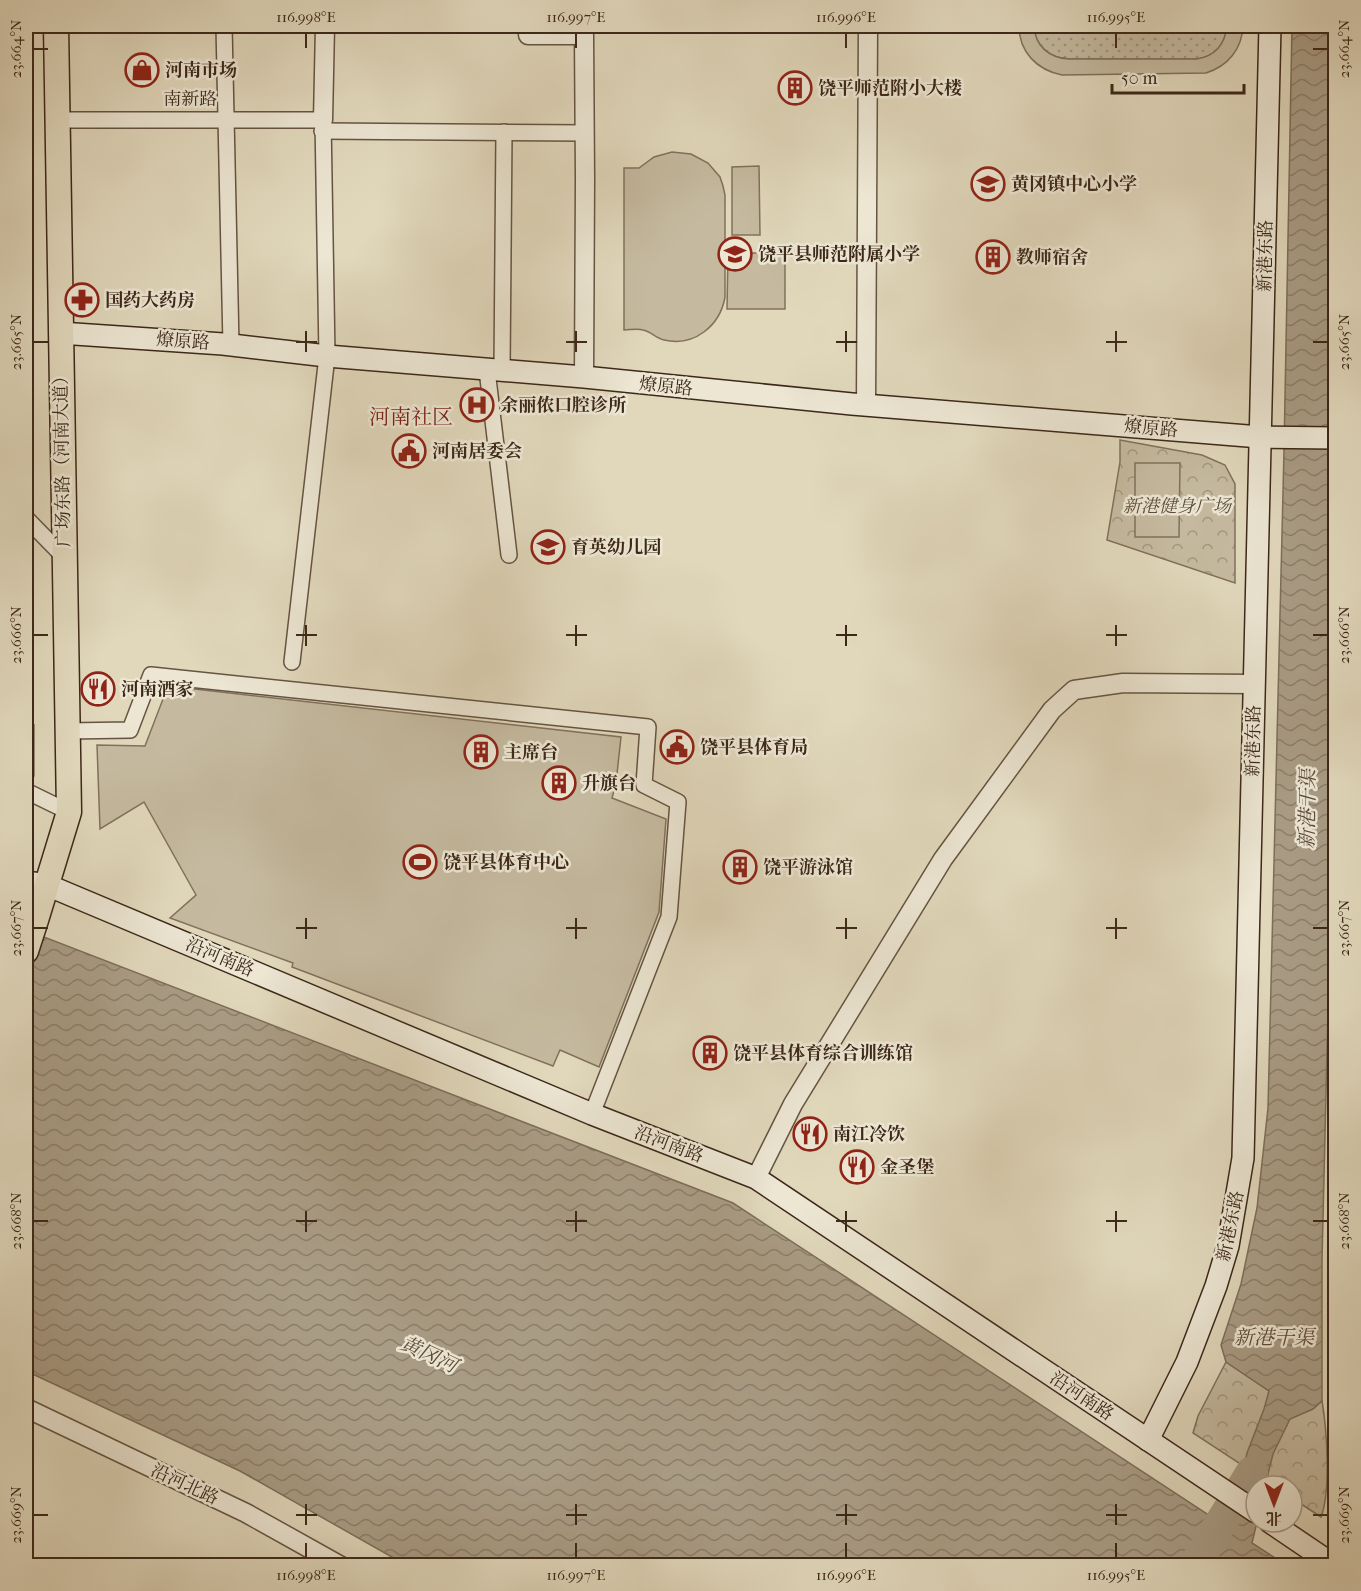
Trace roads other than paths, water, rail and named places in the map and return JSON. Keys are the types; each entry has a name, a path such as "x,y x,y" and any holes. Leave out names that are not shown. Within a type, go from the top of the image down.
{"main road":[{"name":"广场东路（河南大道）","path":"26,951 36,884 69,812 56,26"},
{"name":"新港东路","path":"1148,1440 1187,1362 1212,1296 1228,1246 1241,1168 1254,684 1267,437 1270,26"},
{"name":"燎原路","path":"60,333 231,345 327,356 584,377 866,405 1267,437 1335,438"},
{"name":"沿河南路","path":"36,884 592,1114 756,1178 1244,1504"},
{"path":"26,906 36,884"},
{"path":"1288,1534 1335,1566"}],"street":[{"path":"224,26 231,345"},
{"path":"292,662 327,356 323,125 325,26"},
{"path":"866,405 868,26"},
{"path":"528,35 584,35 584,377"},
{"name":"南新路","path":"57,120 226,119 323,125 585,133"},
{"path":"504,132 494,370 509,555"},
{"path":"26,518 64,556"},
{"path":"67,731 130,729 151,675 648,727 644,785 678,802 669,917 592,1114"},
{"path":"756,1178 793,1104 943,859 1052,710 1074,690 1123,684 1254,684"},
{"path":"26,791 69,812"},
{"name":"沿河北路","path":"26,1408 246,1513 341,1566"}],"water":[{"name":"黄冈河","path":"1292,26 1335,26 1336,680 1322,1260 1322,1401 1313,1409 1290,1419 1273,1454 1268,1474 1244,1474 1244,1534 1254,1534 1252,1543 1286,1565 406,1565 240,1471 26,1371 26,930 733,1203 1230,1529 1247,1453 1269,1391 1226,1362 1221,1345 1241,1284 1257,1208 1268,1108"}],"waterway":[{"path":"510,26 519,28"},
{"name":"新港干渠","path":"1194,1566 1252,1472"}],"place":[{"name":"河南市场","path":"142,70"},
{"name":"饶平师范附小大楼","path":"795,88"},
{"name":"黄冈镇中心小学","path":"988,184"},
{"name":"饶平县师范附属小学","path":"735,254"},
{"name":"教师宿舍","path":"993,257"},
{"name":"国药大药房","path":"82,300"},
{"name":"余丽侬口腔诊所","path":"477,405"},
{"name":"河南居委会","path":"409,451"},
{"name":"育英幼儿园","path":"548,547"},
{"name":"河南酒家","path":"98,689"},
{"name":"饶平县体育局","path":"677,747"},
{"name":"主席台","path":"481,752"},
{"name":"升旗台","path":"559,783"},
{"name":"饶平县体育中心","path":"420,862"},
{"name":"饶平游泳馆","path":"740,867"},
{"name":"饶平县体育综合训练馆","path":"710,1053"},
{"name":"南江冷饮","path":"810,1134"},
{"name":"金圣堡","path":"857,1167"}],"district":[{"name":"河南社区","path":"411,417"}],"park label":[{"name":"新港健身广场","path":"1177,506"}]}
